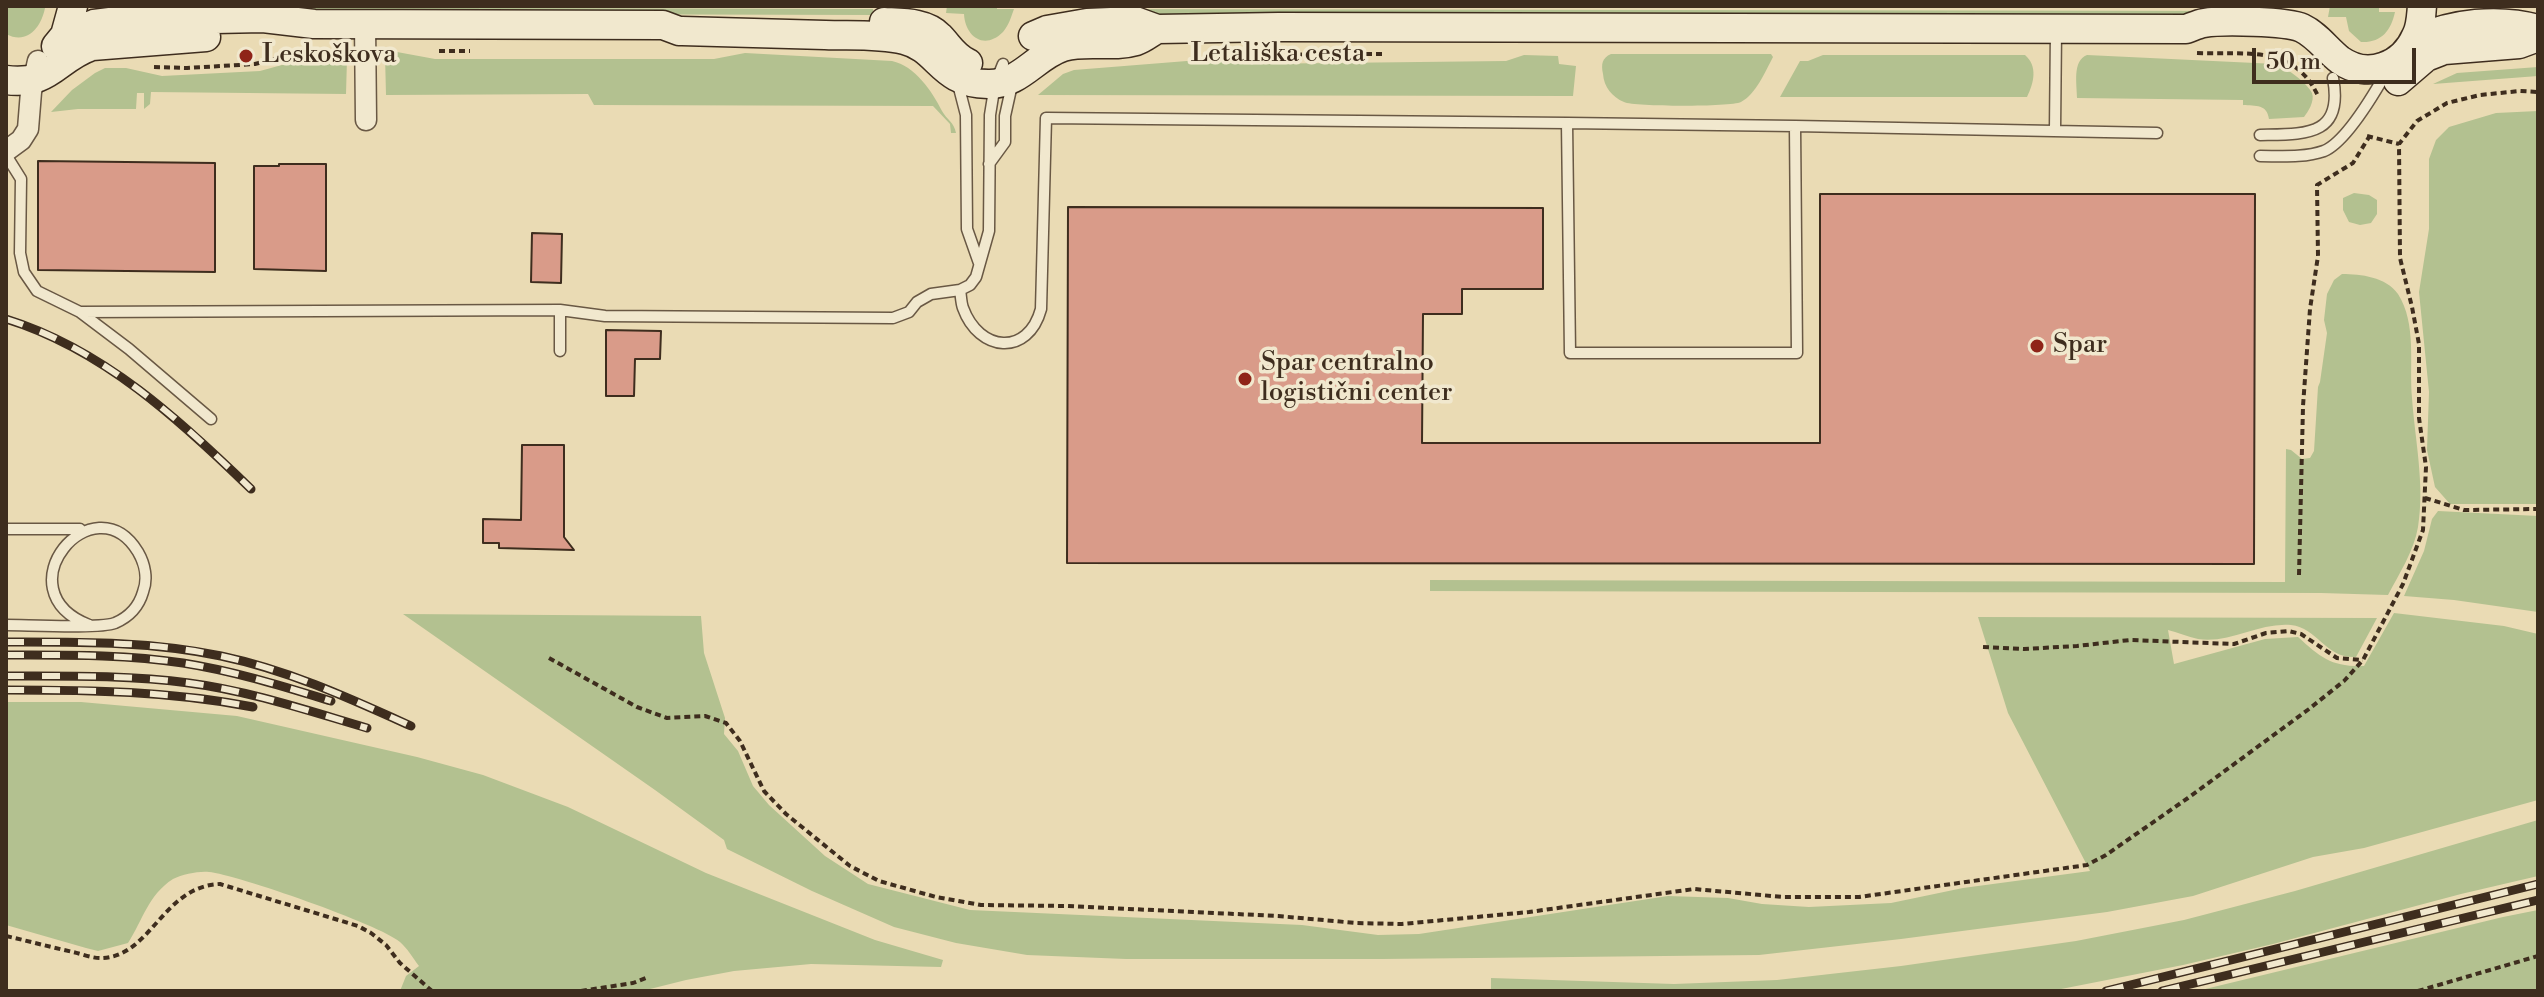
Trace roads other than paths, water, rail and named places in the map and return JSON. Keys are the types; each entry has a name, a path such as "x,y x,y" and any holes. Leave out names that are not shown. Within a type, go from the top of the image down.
{"main road":[{"path":"26,74 65,35 73,6"},
{"path":"1033,36 1039,6"},
{"path":"2415,40 2422,6"},
{"path":"2302,17 2310,56"},
{"path":"2302,17 2339,59 2355,68 2372,69 2398,81 2426,57 2444,50 2519,44 2538,37"},
{"name":"Letališka cesta","path":"2189,41 2203,23 2267,23 2302,17"},
{"path":"65,35 94,24 118,21 263,18 318,36"},
{"name":"Letališka cesta","path":"1005,75 1033,36 1047,30 1087,23 1135,21 1157,29 2056,28 2189,41 2203,37 2278,40 2310,56 2326,90"},
{"path":"2326,90 2355,86 2385,76 2415,40 2433,31 2461,25 2517,23 2538,29"},
{"path":"26,74 46,75 92,46 265,32 318,36 365,24 663,25 679,31 888,38 914,43 922,28"},
{"path":"922,28 939,35 961,60 1005,75"},
{"path":"922,28 940,67 955,77 973,83 1005,75"},
{"name":"Letališka cesta","path":"1005,75 1061,47 1136,41 1157,29"},
{"path":"6,62 22,65 26,74"}],"street":[{"path":"365,24 366,120"},
{"path":"11,149 28,129 26,74"}],"lane":[{"path":"2055,130 2056,28"},
{"path":"989,164 1005,142 1005,116 1011,89 1005,75"},
{"path":"80,312 560,310 605,316 893,318 909,312 917,302 931,294 960,290 970,285 976,277 989,231 990,115 1005,75"},
{"path":"2260,156 2296,156 2325,150 2344,137 2385,76"},
{"path":"955,77 964,99 966,115 967,229 979,263"},
{"path":"2260,135 2308,132 2325,123 2334,112 2335,98 2326,90"},
{"path":"960,290 962,308 989,340 1003,345 1016,343 1027,336 1038,322 1041,309 1046,118 2157,133"},
{"path":"1567,123 1570,353 1797,353 1795,126"},
{"path":"11,149 21,179 20,253 24,272 37,291 80,312 211,419"},
{"path":"560,310 560,351"},
{"path":"6,529 107,529 134,546 143,559 146,575 141,598 127,617 113,624 6,625"},
{"path":"89,625 69,618 58,608 47,581 49,566 64,541 91,529"}],"railway":[{"path":"6,319 75,349 138,389 251,489"},
{"path":"6,642 141,645 221,656 294,677 411,726"},
{"path":"6,655 117,657 183,663 276,684 331,701"},
{"path":"6,676 121,677 189,683 257,696 367,728"},
{"path":"6,690 161,695 253,707"},
{"path":"2106,991 2538,884"},
{"path":"2162,991 2538,900"}],"place":[{"name":"Leskoškova","path":"246,56"},
{"name":"Spar","path":"2037,346"},
{"name":"Spar centralno logistični center","path":"1245,379"}]}
